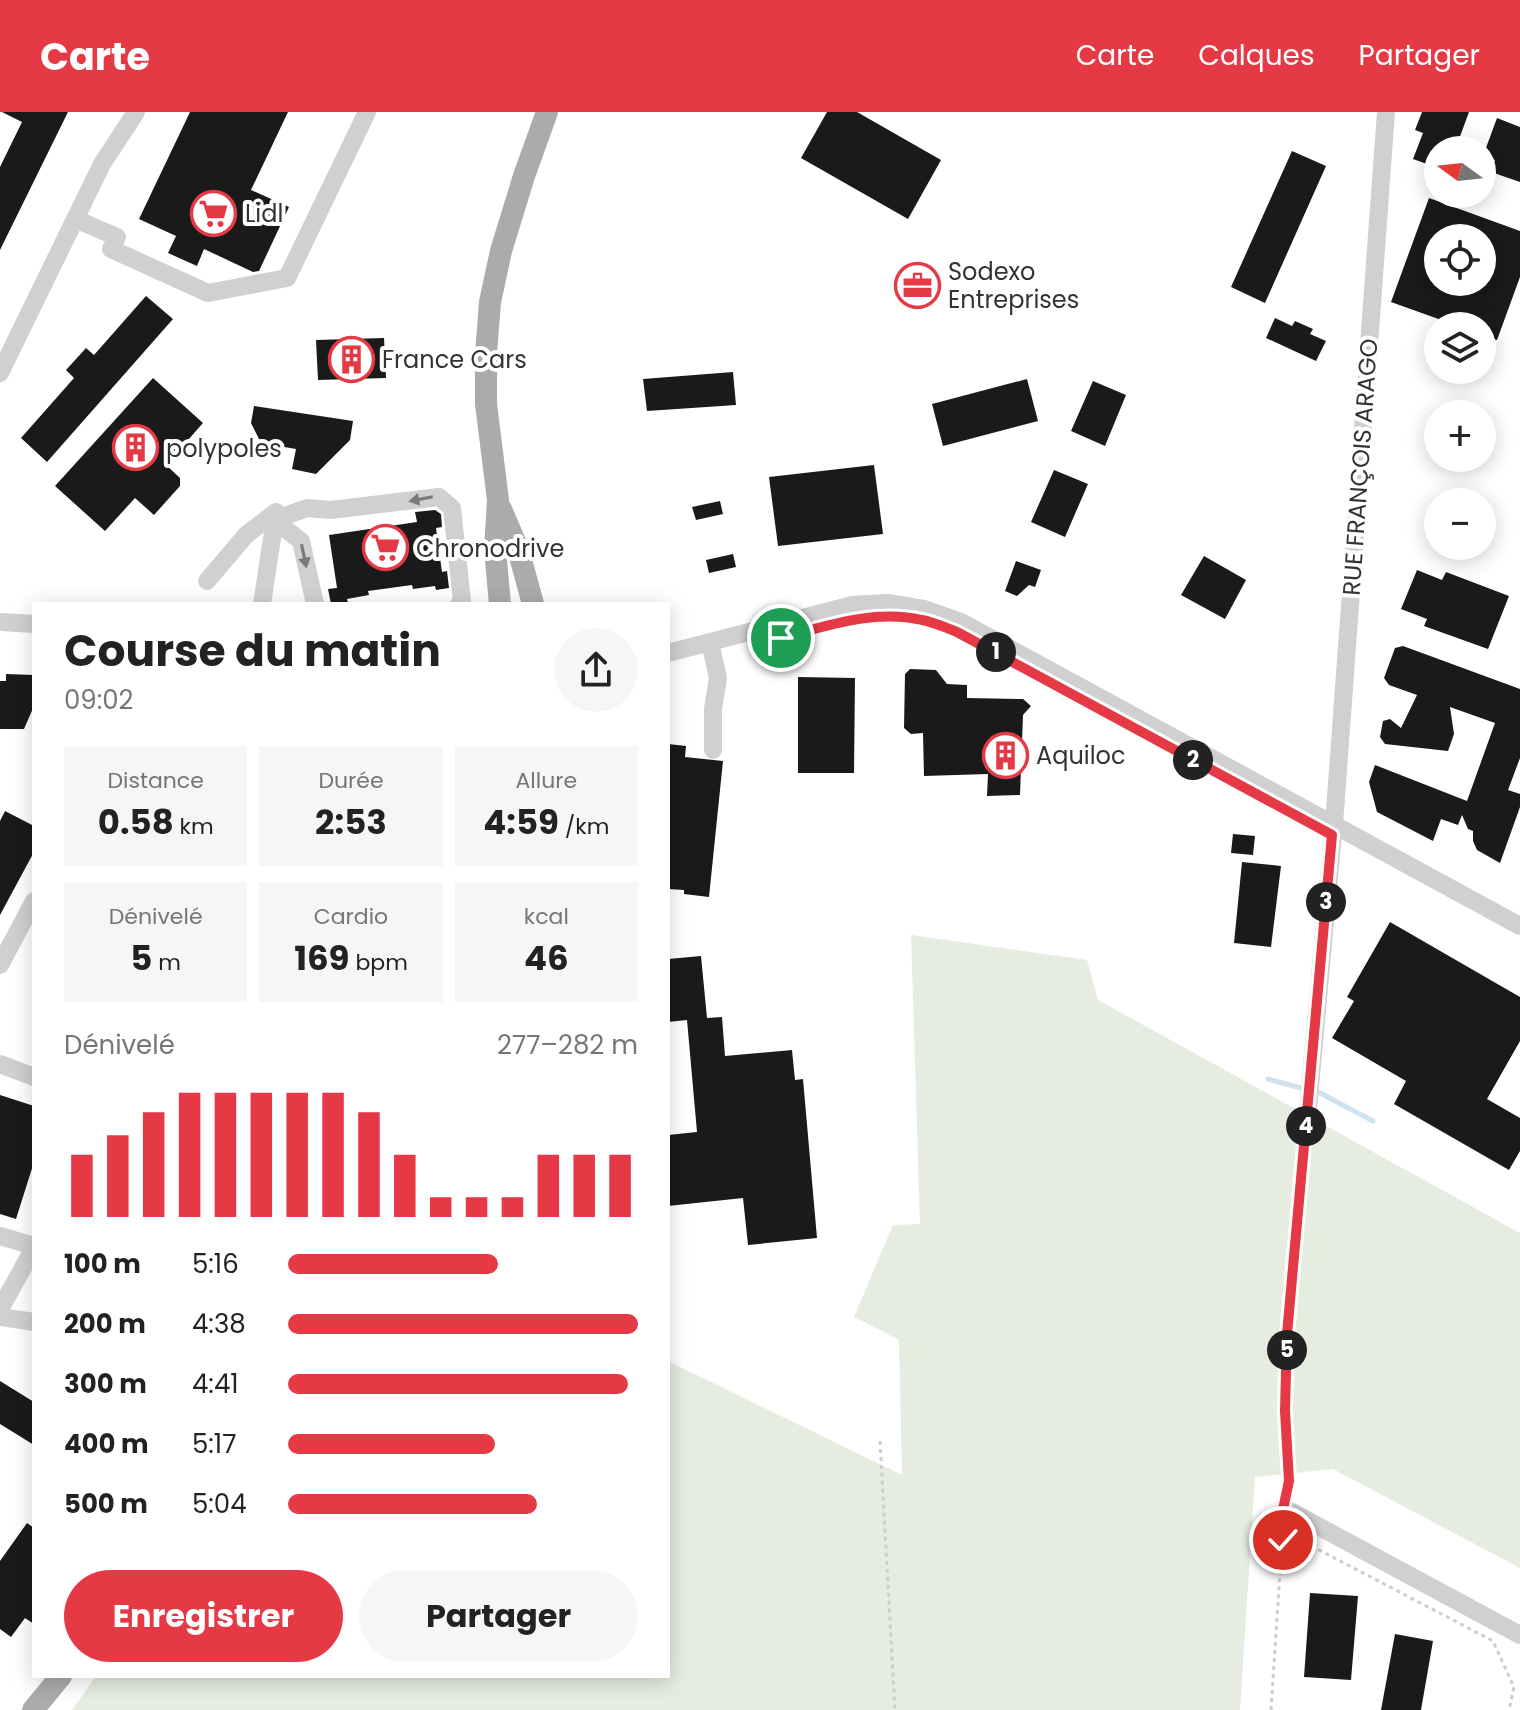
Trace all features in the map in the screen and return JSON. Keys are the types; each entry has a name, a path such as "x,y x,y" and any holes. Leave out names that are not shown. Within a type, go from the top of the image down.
{"main road":[{"path":"500,602 495,550 498,500 486,404 490,302 501,251 547,112"},
{"path":"498,500 518,549 532,602"},
{"path":"33,1710 60,1678"},
{"path":"46,1710 61,1678"}],"street":[{"path":"0,373 102,164 136,112"},
{"path":"75,219 117,237 111,249 208,293 287,278 367,112"},
{"name":"RUE FRANÇOIS ARAGO","path":"1307,1120 1334,822 1386,112"},
{"path":"207,581 246,535 275,516 307,508 331,510 439,497 452,508 461,602"},
{"path":"262,602 275,516"},
{"path":"275,516 301,541 315,602"},
{"path":"670,652 852,605 888,603 924,609 961,622 1334,822 1520,926"},
{"path":"0,622 32,624"},
{"path":"710,642 718,678 713,709 713,750"},
{"path":"0,965 32,905"},
{"path":"1,1067 32,1076"},
{"path":"0,1236 32,1246"},
{"path":"0,1309 32,1251"},
{"path":"0,1317 32,1322"},
{"path":"1286,1513 1520,1635"}],"path":[{"path":"1271,1710 1289,1481 1285,1411 1287,1334 1307,1120"},
{"path":"880,1441 895,1710"},
{"path":"1283,1531 1493,1641 1514,1687 1509,1710"}],"shaded area":[{"path":"911,935 1087,960 1098,1000 1520,1233 1520,1568 1333,1469 1255,1477 1240,1710 72,1710 95,1678 670,1678 670,1362 902,1475 899,1340 854,1317 893,1225 920,1224"}],"building":[{"path":"2,112 68,112 0,250 0,167 22,122"},
{"name":"Lidl","path":"190,112 288,112 251,190 289,207 259,271 253,272 204,249 197,266 168,253 176,236 139,219"},
{"path":"827,112 857,112 941,160 908,219 801,158"},
{"path":"1422,112 1469,112 1460,136 1424,136 1424,163 1413,159 1423,133 1415,130"},
{"path":"1497,118 1520,127 1520,182 1496,174 1496,136 1490,136"},
{"path":"1292,151 1326,166 1265,303 1231,287"},
{"path":"1425,208 1457,208 1520,231 1520,277 1497,340 1496,312 1424,314 1391,302"},
{"path":"146,296 173,319 47,462 21,438 74,378 66,370 86,348 94,355"},
{"path":"1275,318 1292,326 1295,321 1313,329 1310,334 1326,341 1316,361 1266,338"},
{"name":"France Cars","path":"384,338 386,378 318,380 316,340"},
{"path":"733,372 736,405 647,411 643,379"},
{"name":"polypoles","path":"153,378 203,423 166,465 180,478 180,486 154,515 135,498 105,531 55,486"},
{"path":"1027,379 1038,421 943,446 932,404"},
{"path":"1093,381 1126,395 1105,446 1071,431"},
{"path":"254,406 353,421 350,440 316,474 292,469 296,449 261,443 251,423"},
{"path":"874,465 883,534 778,546 769,477"},
{"path":"1054,470 1088,484 1065,537 1031,522"},
{"path":"720,501 723,514 696,520 692,507"},
{"name":"Chronodrive","path":"435,510 441,514 442,527 436,528 442,572 447,571 449,588 413,589 412,585 368,591 369,595 347,599 348,602 331,602 328,589 337,588 329,535 417,522 415,512"},
{"path":"733,554 736,567 709,573 706,560"},
{"path":"1204,556 1246,580 1225,619 1181,595"},
{"path":"1016,561 1041,570 1035,587 1029,585 1017,596 1005,591"},
{"path":"1417,570 1442,580 1446,572 1509,596 1488,649 1424,626 1427,619 1401,609"},
{"path":"1403,646 1520,689 1520,758 1508,790 1520,794 1520,807 1500,863 1477,850 1473,831 1468,829 1462,815 1458,825 1441,819 1433,841 1377,812 1369,782 1375,765 1467,801 1495,723 1450,707 1454,734 1448,751 1385,744 1380,737 1383,721 1390,719 1401,728 1417,695 1389,685 1384,678 1395,648"},
{"path":"910,669 936,670 947,684 967,685 967,698 1023,699 1031,706 1023,715 1020,795 987,796 988,774 924,776 923,733 911,734 904,728 905,674"},
{"path":"6,674 32,675 32,711 24,729 0,729 0,681 6,681"},
{"path":"798,677 855,678 854,773 798,773"},
{"path":"670,744 686,746 685,757 723,761 709,897 684,894 684,890 670,889"},
{"path":"5,811 32,825 32,856 0,915 0,821"},
{"path":"1233,834 1255,836 1253,855 1231,853"},
{"path":"1242,862 1281,866 1271,947 1234,943"},
{"path":"1390,922 1520,997 1520,1041 1487,1099 1520,1118 1520,1151 1509,1170 1394,1104 1406,1081 1332,1038 1354,1001 1347,997"},
{"path":"701,956 707,1018 722,1017 725,1056 792,1050 795,1080 803,1079 817,1238 748,1245 743,1198 670,1206 670,1135 697,1132 687,1020 670,1022 670,959"},
{"path":"0,1095 32,1105 32,1168 16,1219 0,1214"},
{"path":"0,1381 32,1401 32,1444 0,1424"},
{"path":"27,1523 32,1527 32,1623 25,1618 11,1637 0,1629 0,1561"},
{"path":"1310,1593 1358,1596 1351,1680 1304,1677"},
{"path":"1395,1634 1433,1641 1421,1710 1381,1710"}],"waterway":[{"path":"1268,1079 1305,1089"},
{"path":"1320,1093 1373,1121"}],"place":[{"name":"Lidl","path":"214,213"},
{"name":"Sodexo Entreprises","path":"917,285"},
{"name":"France Cars","path":"351,359"},
{"name":"polypoles","path":"135,448"},
{"name":"Chronodrive","path":"385,548"},
{"name":"Aquiloc","path":"1005,755"}],"route":[{"path":"781,638 848,620 888,616 922,620 957,632 1332,835 1287,1334 1285,1411 1289,1481 1282,1514 1283,1540"}]}
